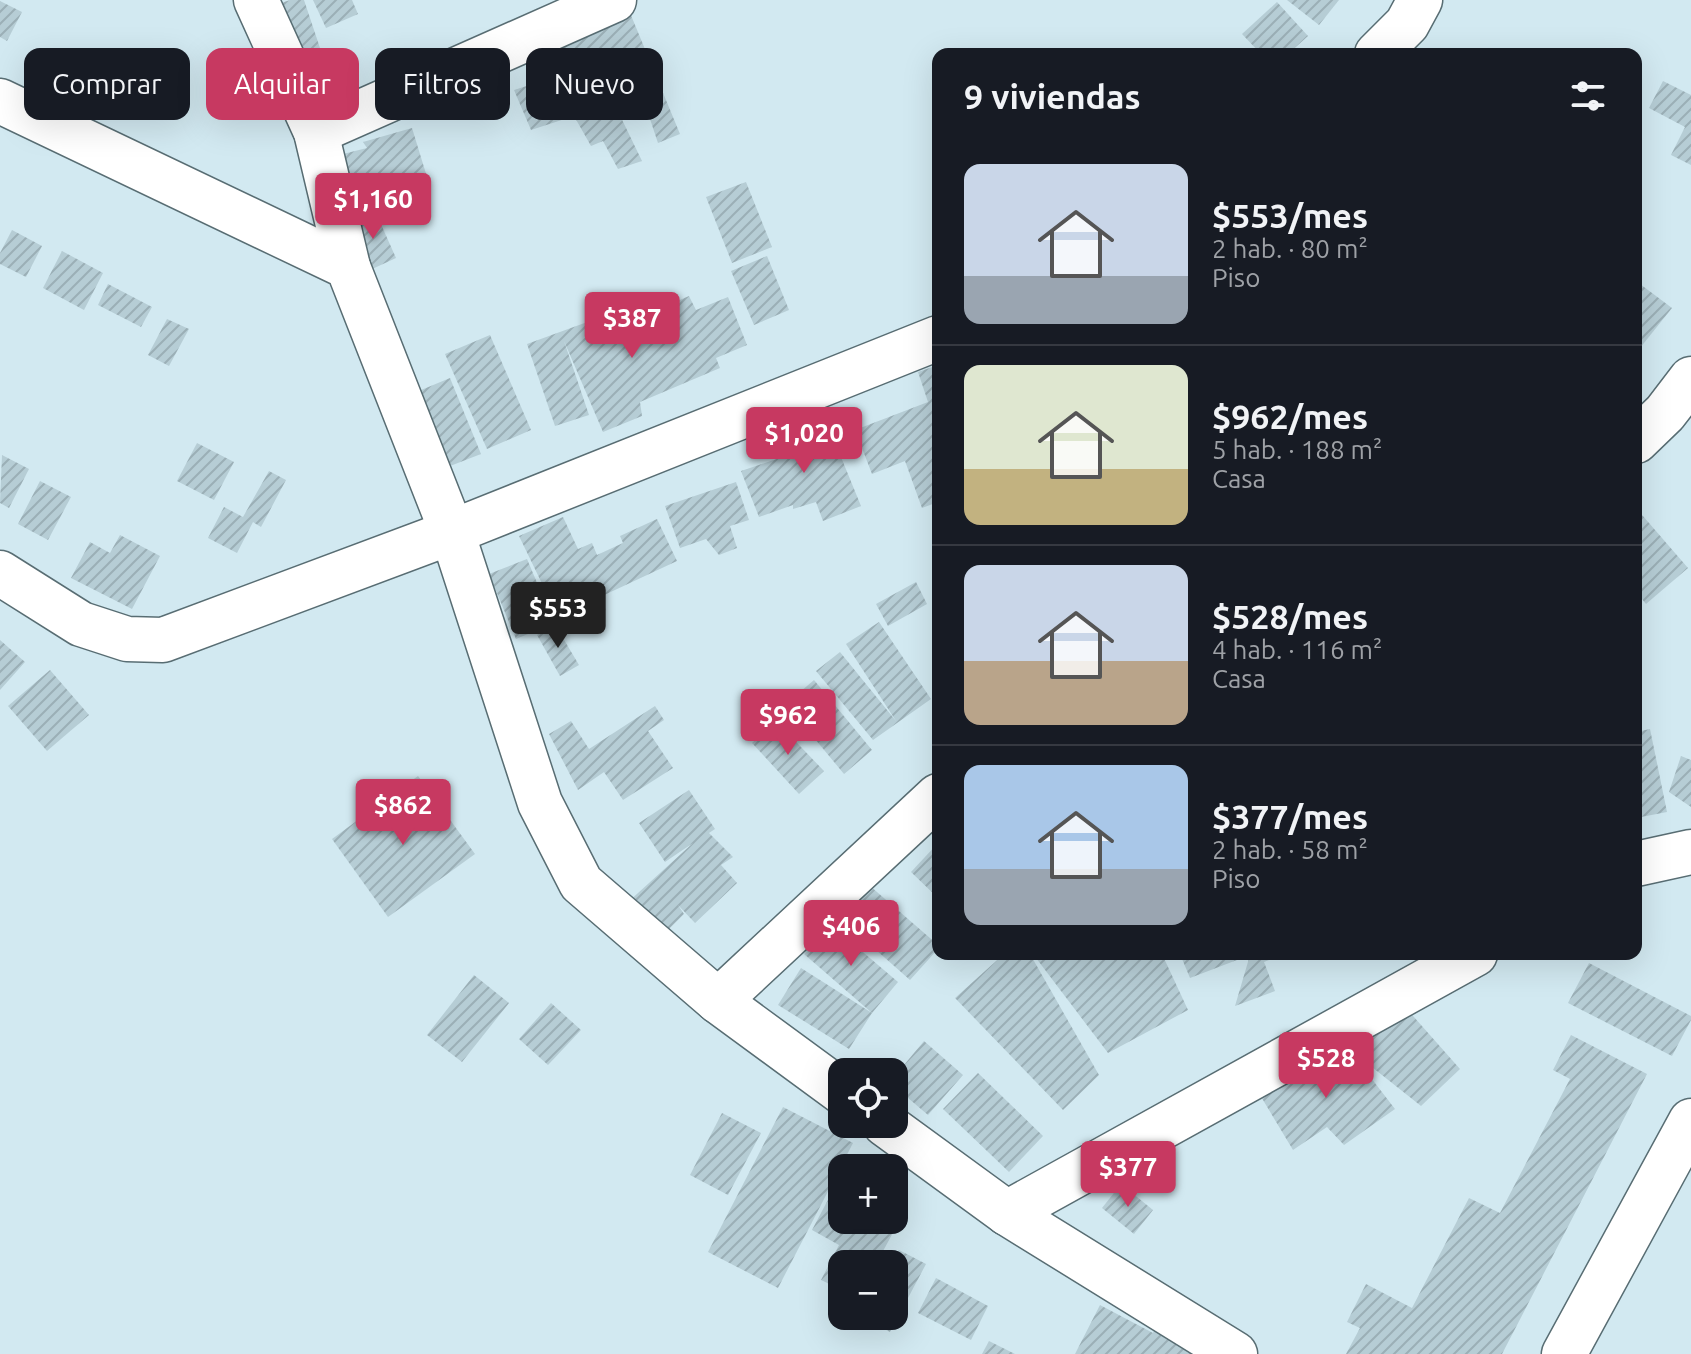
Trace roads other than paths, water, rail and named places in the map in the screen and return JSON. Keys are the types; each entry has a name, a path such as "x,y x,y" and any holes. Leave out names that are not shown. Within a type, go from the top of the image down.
{"street":[{"path":"256,0 316,132 348,267 452,532 540,803 581,883 718,1001 828,1082"},
{"path":"316,132 614,0"},
{"path":"1383,48 1407,24 1420,0"},
{"path":"0,101 348,267"},
{"path":"0,573 81,624 127,639 163,640 452,532 932,340"},
{"path":"1642,435 1665,413 1691,379"},
{"path":"718,1001 932,802"},
{"path":"1642,861 1691,852"},
{"path":"1007,1213 1464,960"},
{"path":"1564,1354 1691,1121"},
{"path":"904,1138 1007,1213 1235,1354"}]}
